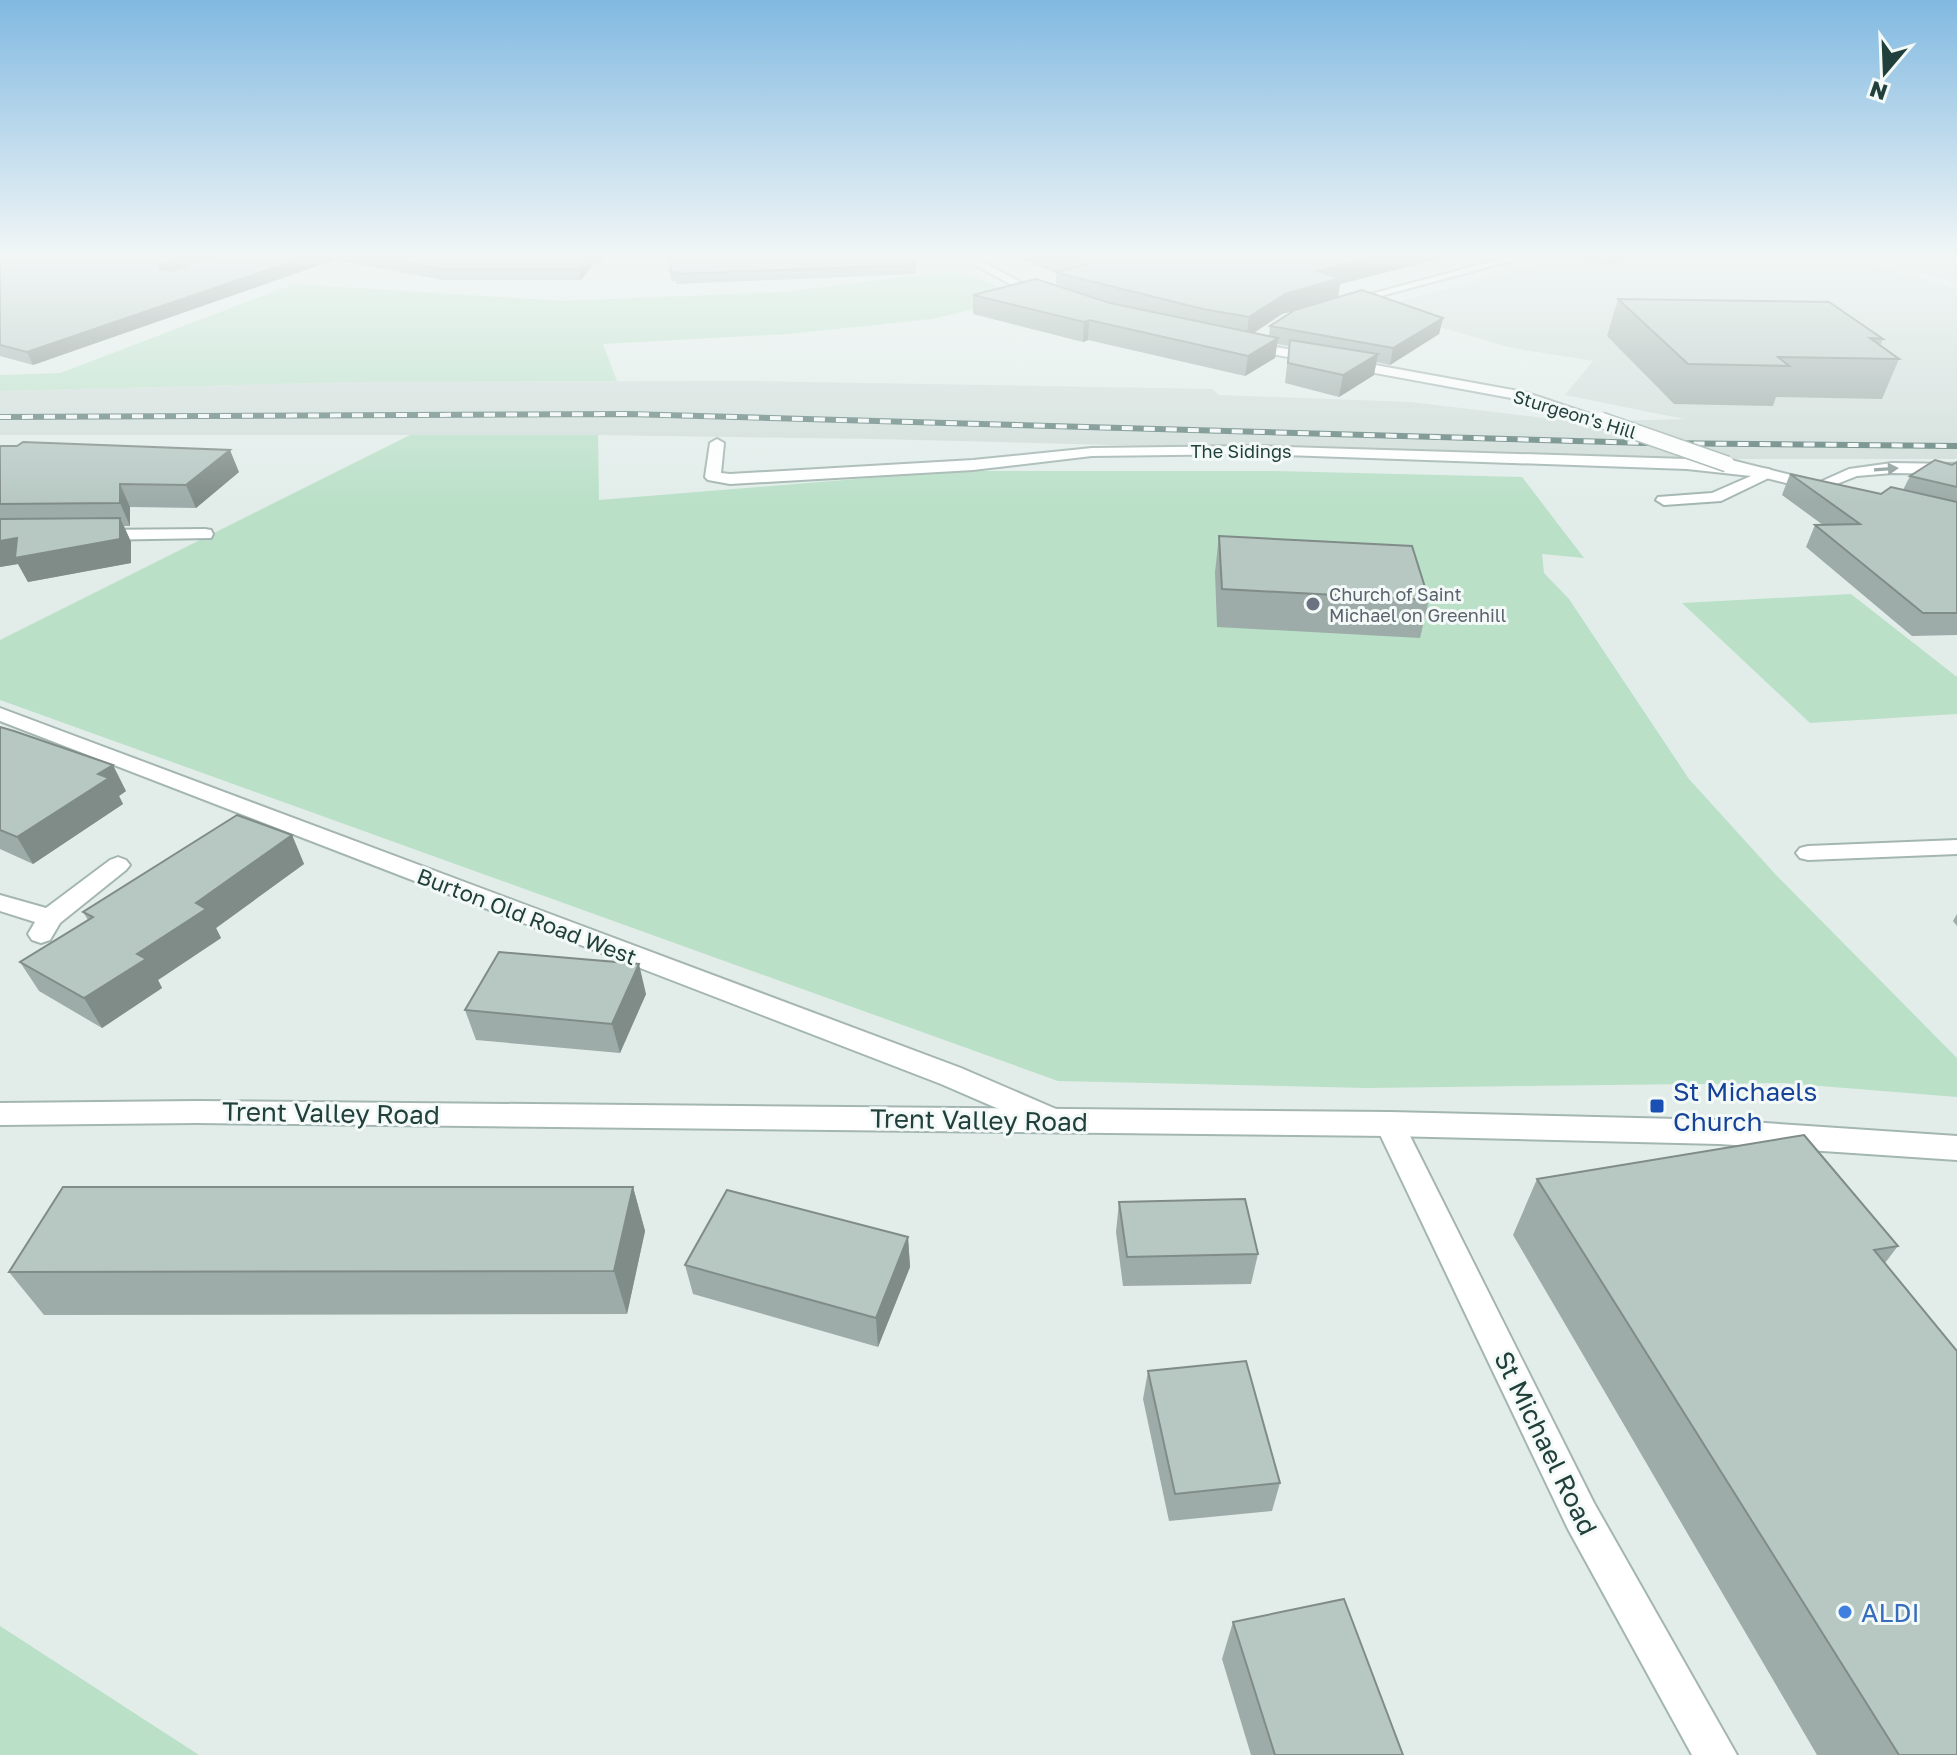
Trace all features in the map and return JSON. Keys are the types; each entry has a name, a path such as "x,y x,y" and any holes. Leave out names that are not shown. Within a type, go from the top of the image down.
{"street":[{"name":"Sturgeon's Hill","path":"1258,338 1241,344 1524,396 1727,464 1847,492"},
{"name":"The Sidings","path":"717,443 712,481 973,465 1092,452 1253,450 1687,464 1769,474"},
{"path":"1819,486 1854,472 1892,468 1957,469"},
{"path":"1664,500 1715,498 1769,474"},
{"path":"79,535 205,534"},
{"name":"Burton Old Road West","path":"0,714 951,1076 1053,1120"},
{"path":"1808,853 1957,847"},
{"path":"0,903 45,926 118,865"},
{"name":"Trent Valley Road","path":"0,1114 197,1112 1390,1124 1719,1132 1957,1148"},
{"name":"St Michael Road","path":"1390,1124 1581,1516 1716,1755"}],"shaded area":[{"path":"1477,338 1957,338 1957,459 1662,459 593,435 0,435 0,391 352,382 753,381 1212,389 1219,395 1410,402 1578,422 1684,419 1565,395 1593,361 1508,347"}],"green space":[{"path":"152,338 716,338 603,344 617,381 352,382 0,391 0,375 60,373"},
{"path":"410,435 598,435 599,500 954,471 1276,471 1522,477 1584,558 1542,554 1544,573 1569,599 1689,779 1777,876 1957,1058 1957,1097 1783,1083 1367,1088 1058,1081 0,700 0,640"},
{"path":"1851,594 1957,677 1957,714 1810,723 1682,603"},
{"path":"0,1626 199,1755 0,1755"}],"building":[{"path":"0,338 68,338 27,352 0,345"},
{"path":"1168,338 1278,338 1248,356"},
{"path":"1337,338 1410,338 1393,348"},
{"path":"1660,338 1881,338 1870,338 1899,359 1778,357 1789,366 1688,364"},
{"path":"1290,340 1378,354 1343,375 1288,363"},
{"path":"23,442 230,450 186,485 120,484 120,503 0,504 0,446 17,446"},
{"path":"1935,460 1952,465 1957,462 1957,487 1910,476"},
{"path":"1790,474 1881,494 1891,487 1957,502 1957,613 1923,613 1815,525 1860,524"},
{"path":"120,518 120,539 15,558 17,538 0,541 0,519"},
{"path":"1219,536 1412,546 1429,600 1222,589"},
{"path":"0,727 113,765 98,774 109,778 17,837 0,830"},
{"path":"237,815 292,835 196,903 206,909 137,954 146,959 84,998 20,962 93,917 83,912"},
{"path":"499,952 639,964 612,1024 465,1010"},
{"name":"ALDI","path":"1804,1135 1898,1246 1874,1250 1957,1351 1957,1755 1899,1755 1537,1179"},
{"path":"63,1187 633,1187 614,1271 9,1272"},
{"path":"727,1190 908,1237 876,1318 685,1265"},
{"path":"1245,1199 1258,1254 1127,1257 1119,1202"},
{"path":"1246,1361 1280,1483 1175,1494 1148,1371"},
{"path":"1344,1599 1403,1755 1275,1755 1233,1622"}],"railway":[{"path":"0,417 628,414 1647,443 1957,446"}],"place":[{"name":"Church of Saint Michael on Greenhill","path":"1313,604"},
{"name":"St Michaels Church","path":"1657,1106"},
{"name":"ALDI","path":"1845,1612"}]}
